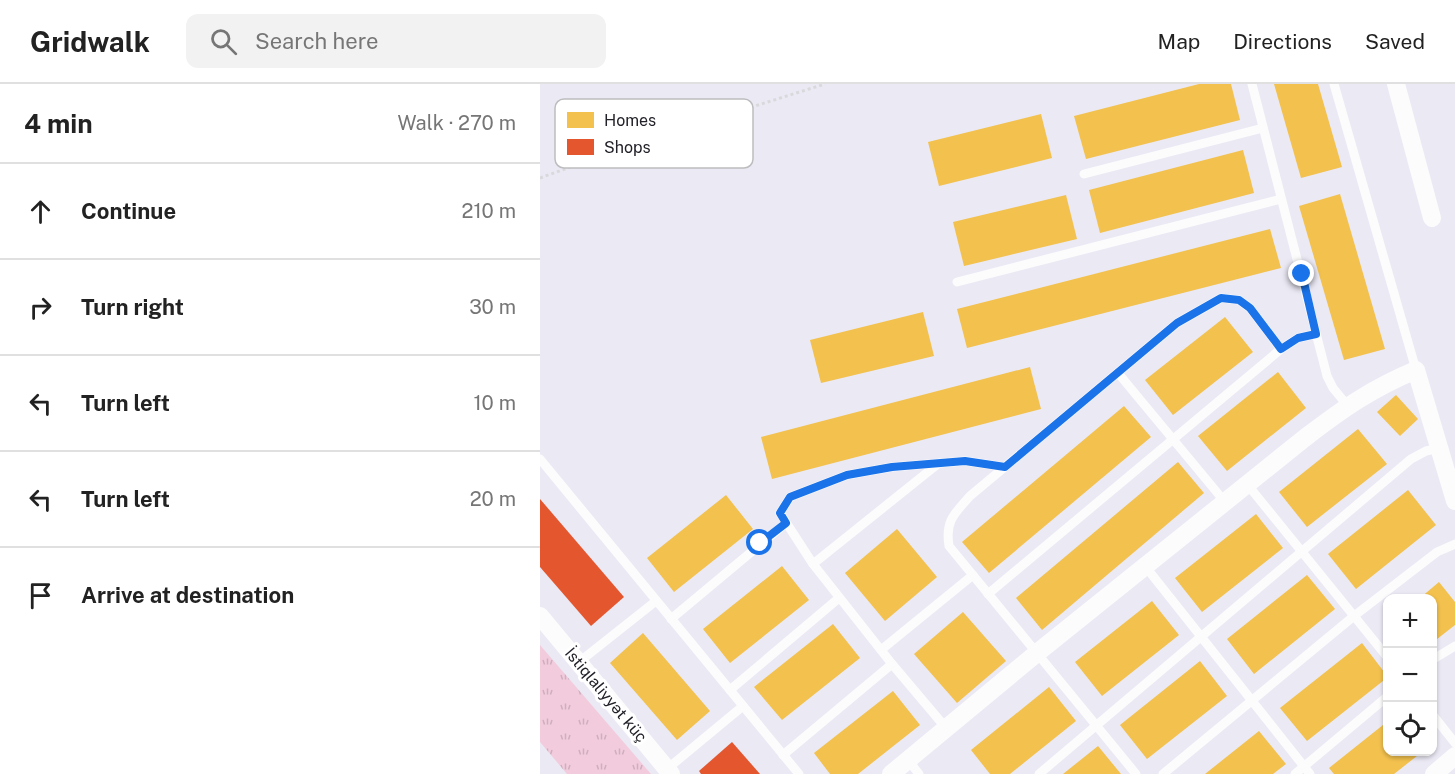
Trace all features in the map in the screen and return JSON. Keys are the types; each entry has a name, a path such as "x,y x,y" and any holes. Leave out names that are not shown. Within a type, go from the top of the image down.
{"street":[{"path":"1396,84 1432,218"},
{"path":"891,774 914,767 946,728 1037,652 1347,405 1379,386 1416,370 1455,501"},
{"name":"İstiqlaliyyət küç","path":"540,616 669,772"},
{"path":"1434,774 1455,756"}],"lane":[{"path":"1252,84 1327,376 1333,388 1347,405"},
{"path":"1334,84 1416,370"},
{"path":"1084,174 1263,128"},
{"path":"957,282 1281,199"},
{"path":"1136,774 949,546 946,531 954,514 970,496 1177,323 1221,298 1239,300 1250,308 1281,349"},
{"path":"988,594 1281,349 1298,338 1316,334"},
{"path":"1118,373 1225,502"},
{"path":"1040,774 1411,459 1426,451 1439,448"},
{"path":"540,459 799,774"},
{"path":"946,728 839,598 813,564 780,513 790,497 847,475 892,467 965,461 1005,467"},
{"path":"813,564 939,463"},
{"path":"1247,484 1383,652"},
{"path":"671,619 786,523"},
{"path":"1163,774 1354,616 1437,552 1455,544"},
{"path":"1145,566 1307,770"},
{"path":"881,650 973,575"},
{"path":"729,690 839,598"},
{"path":"579,662 656,601"},
{"path":"1437,657 1455,646"},
{"path":"783,755 892,664"},
{"path":"1295,774 1307,770 1383,701"},
{"path":"669,772 743,706"},
{"path":"1437,720 1455,743"}],"path":[{"path":"753,107 825,84"},
{"path":"540,178 568,168"}],"green space":[{"path":"540,645 651,774 567,774 540,742"}],"building: Homes":[{"path":"1199,84 1231,84 1240,120 1086,159 1074,116"},
{"path":"1274,84 1318,84 1342,167 1301,178"},
{"path":"1041,114 1052,158 939,186 928,142"},
{"path":"1243,150 1254,193 1100,233 1089,190"},
{"path":"1340,194 1385,349 1344,360 1299,206"},
{"path":"1066,195 1077,239 964,266 953,222"},
{"path":"1270,229 1281,268 967,348 957,309"},
{"path":"923,312 934,356 821,383 810,340"},
{"path":"1225,317 1253,352 1173,415 1145,380"},
{"path":"1030,367 1041,409 772,479 761,437"},
{"path":"1278,372 1306,408 1227,471 1198,436"},
{"path":"1396,395 1418,419 1400,436 1377,412"},
{"path":"1124,406 1151,437 989,573 962,542"},
{"path":"1358,429 1387,464 1307,527 1279,492"},
{"path":"1178,462 1204,493 1042,630 1016,598"},
{"path":"1408,490 1436,525 1356,589 1328,554"},
{"path":"726,495 753,529 674,592 647,558"},
{"path":"1256,514 1283,548 1202,612 1175,578"},
{"path":"897,529 937,577 885,621 845,573"},
{"path":"782,566 809,600 730,663 703,629"},
{"path":"1307,575 1335,609 1254,674 1227,639"},
{"path":"1439,582 1455,602 1455,625 1437,639 1437,594 1425,594"},
{"path":"1152,601 1179,635 1102,696 1075,662"},
{"path":"963,612 1006,661 957,703 914,654"},
{"path":"833,624 860,658 782,720 754,687"},
{"path":"643,633 710,711 677,740 610,663"},
{"path":"1362,643 1383,670 1383,681 1307,741 1280,708"},
{"path":"1200,661 1227,696 1147,759 1120,725"},
{"path":"1049,687 1076,721 1010,774 990,774 971,750"},
{"path":"893,691 920,725 858,774 830,774 814,753"},
{"path":"1383,725 1383,756 1417,756 1394,774 1334,774 1329,768"},
{"path":"1259,731 1286,764 1273,774 1205,774"},
{"path":"1098,746 1121,774 1063,774"}],"building: Shops":[{"path":"540,499 624,597 591,626 540,567"},
{"path":"732,742 760,774 701,774 699,771"}],"route":[{"path":"760,543 786,523 780,513 790,497 847,475 892,467 965,461 1005,467 1177,323 1221,298 1239,300 1250,308 1281,349 1298,338 1316,334 1302,274"}]}
